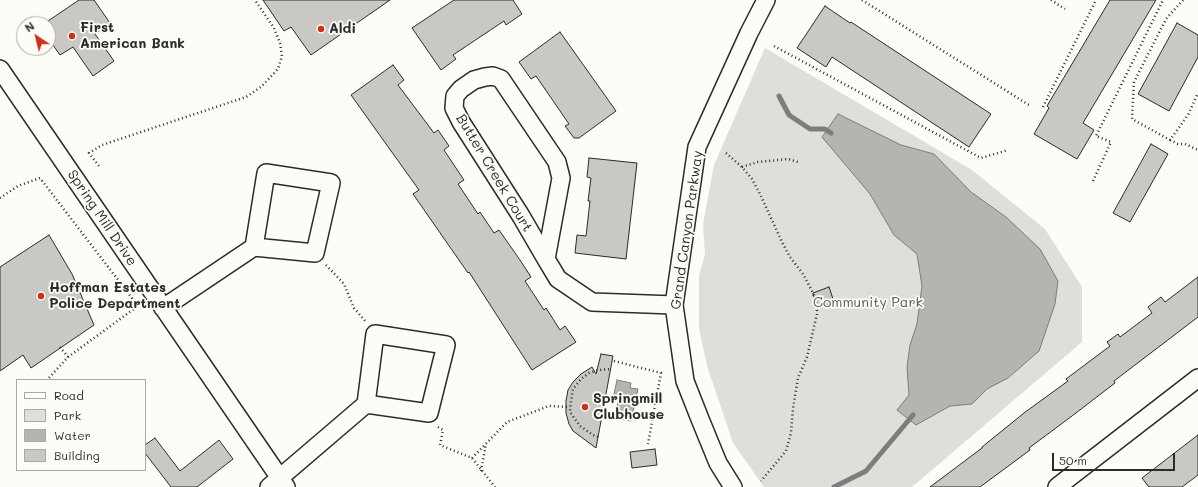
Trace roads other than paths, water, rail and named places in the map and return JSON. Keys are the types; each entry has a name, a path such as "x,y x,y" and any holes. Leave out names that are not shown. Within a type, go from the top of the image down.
{"street":[{"name":"Grand Canyon Parkway","path":"733,487 718,463 686,380 674,305 697,147 749,33 766,0"},
{"name":"Spring Mill Drive","path":"0,69 163,308 278,484"},
{"name":"Butter Creek Court","path":"546,259 561,178 557,162 501,79 493,76 485,76 474,80 461,89 455,96 454,108 461,122 521,216 546,259 558,279 592,302 674,305"},
{"path":"163,308 254,247 314,253 331,183 266,173 254,247"},
{"path":"278,484 366,404 375,334 446,345 429,413 366,404"},
{"path":"1058,487 1198,378"}],"water":[{"path":"838,114 901,145 934,154 971,192 1006,217 1040,249 1058,281 1055,304 1039,351 1008,378 987,389 972,404 950,406 916,425 897,410 909,395 907,367 910,345 917,324 922,286 917,254 894,235 870,194 822,137"},
{"path":"617,380 631,383 630,388 638,389 631,421 615,418 618,401 613,399"}],"waterway":[{"path":"779,96 789,115 810,129 825,129 831,133"},
{"path":"834,487 866,471 913,415"}],"place":[{"name":"Aldi","path":"321,29"},
{"name":"First American Bank","path":"72,36"},
{"name":"Hoffman Estates Police Department","path":"41,296"},
{"name":"Springmill Clubhouse","path":"585,407"}],"park label":[{"name":"Community Park","path":"868,303"}]}
